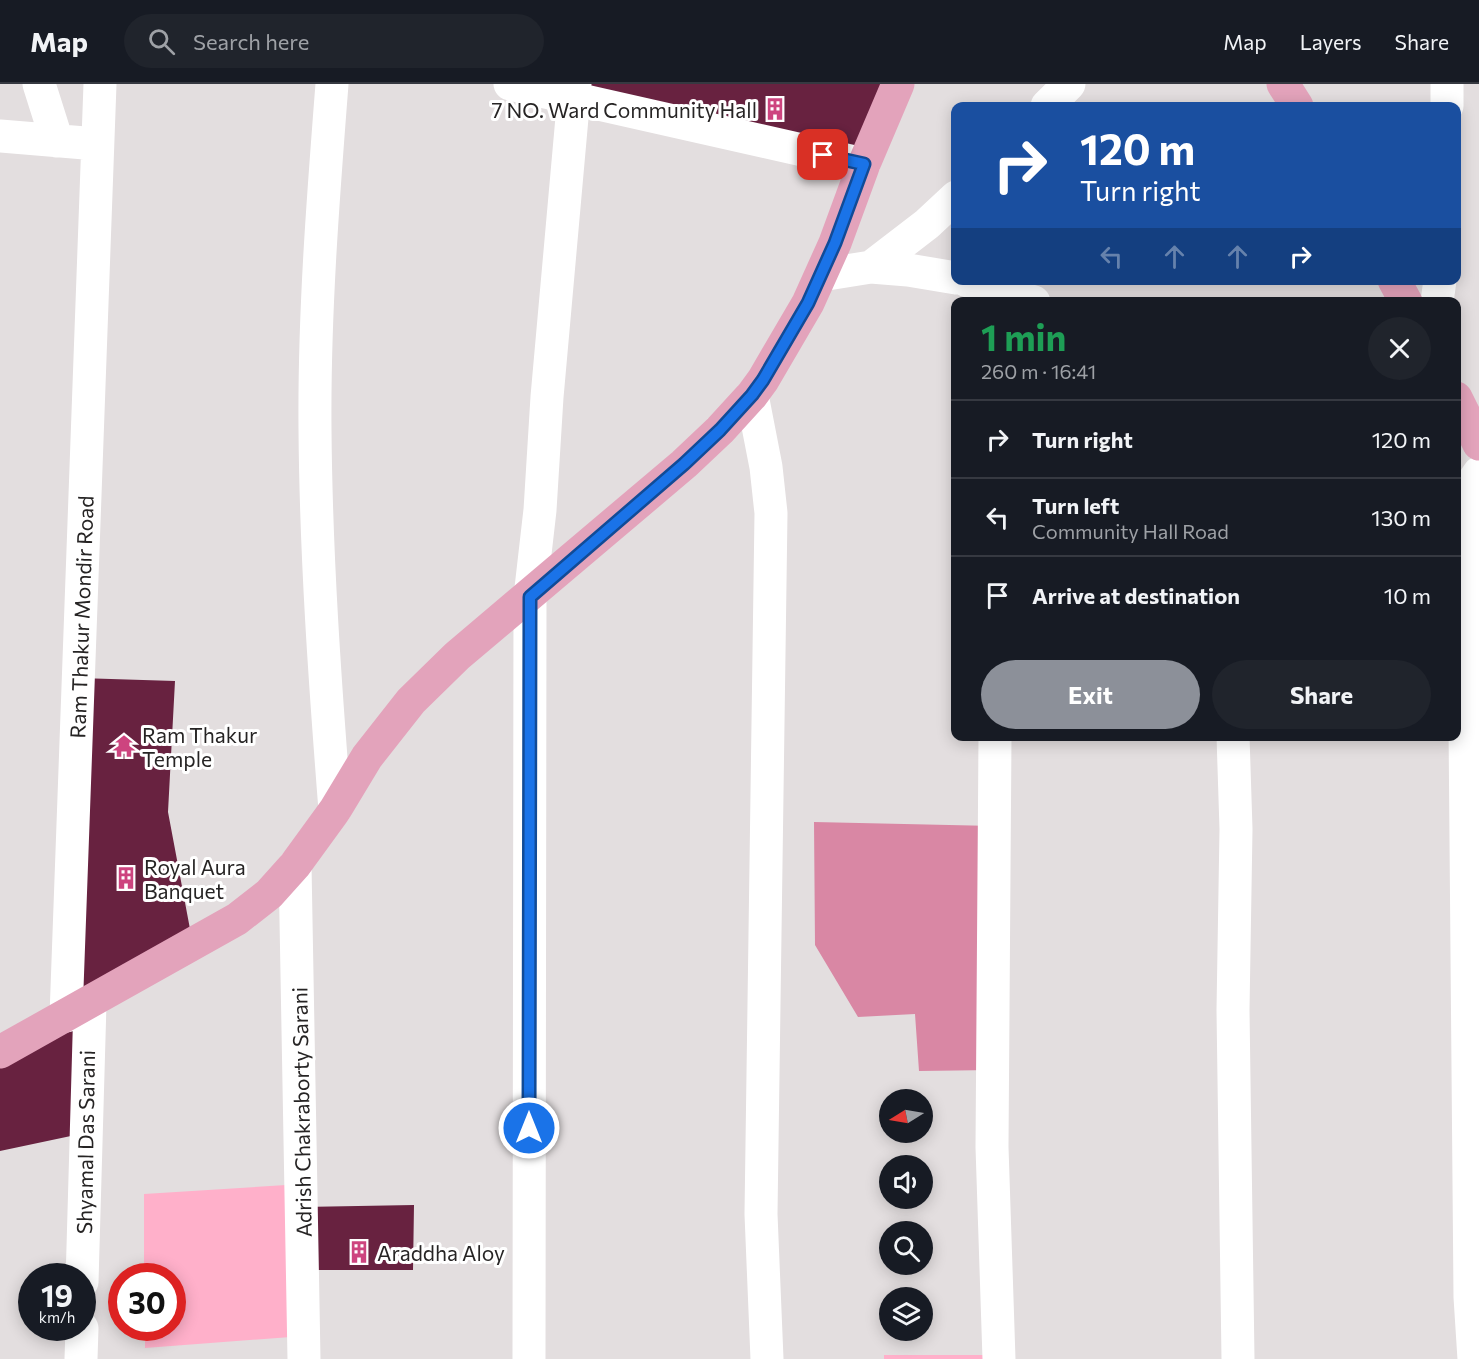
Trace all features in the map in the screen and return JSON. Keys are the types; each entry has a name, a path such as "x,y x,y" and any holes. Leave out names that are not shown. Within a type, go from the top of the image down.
{"main road":[{"path":"0,1052 237,919 269,894 296,865 336,810 368,757 411,701 458,656 530,597 720,430 763,380 808,303 835,243 864,164 898,84"},
{"path":"1283,84 1294,102"},
{"path":"1461,408 1479,444"}],"street":[{"path":"39,84 57,141"},
{"name":"Ram Thakur Mondir Road","path":"78,1009 100,84"},
{"path":"332,84 320,237 315,428 320,619 336,810"},
{"path":"510,84 574,91 864,164"},
{"path":"1051,102 1069,84"},
{"path":"1447,84 1447,102"},
{"path":"529,1359 530,597 540,510 549,374 574,91"},
{"path":"0,136 97,144"},
{"path":"872,267 927,224 951,202"},
{"path":"821,274 872,267 951,277"},
{"path":"975,285 998,296"},
{"path":"752,395 766,467 771,513 761,1214 767,1359"},
{"path":"1469,493 1470,1297 1474,1359"},
{"path":"995,741 992,1147 999,1359"},
{"path":"1233,741 1236,829 1233,1010 1238,1359"},
{"name":"Adrish Chakraborty Sarani","path":"296,865 304,1359"},
{"name":"Shyamal Das Sarani","path":"78,1009 82,1263"},
{"path":"81,1359 82,1341"}],"shaded area":[{"path":"814,822 994,826 993,1070 919,1071 915,1014 858,1017 815,945"},
{"path":"302,1184 304,1336 145,1348 145,1341 186,1341 186,1263 144,1263 144,1194"},
{"path":"884,1355 999,1355 999,1359 884,1359"}],"building":[{"path":"575,84 898,84 864,164"},
{"path":"79,678 175,681 168,812 193,945 90,1003 85,1133 0,1151 0,1052 66,1016"},
{"name":"Araddha Aloy","path":"414,1205 413,1270 303,1270 302,1207"}],"place":[{"name":"7 NO. Ward Community Hall","path":"775,109"},
{"name":"Ram Thakur Temple","path":"124,746"},
{"name":"Royal Aura Banquet","path":"126,878"},
{"name":"Araddha Aloy","path":"359,1252"}],"route":[{"path":"529,1128 530,597 684,464 720,430 763,380 808,303 835,243 864,164 823,155"}]}
